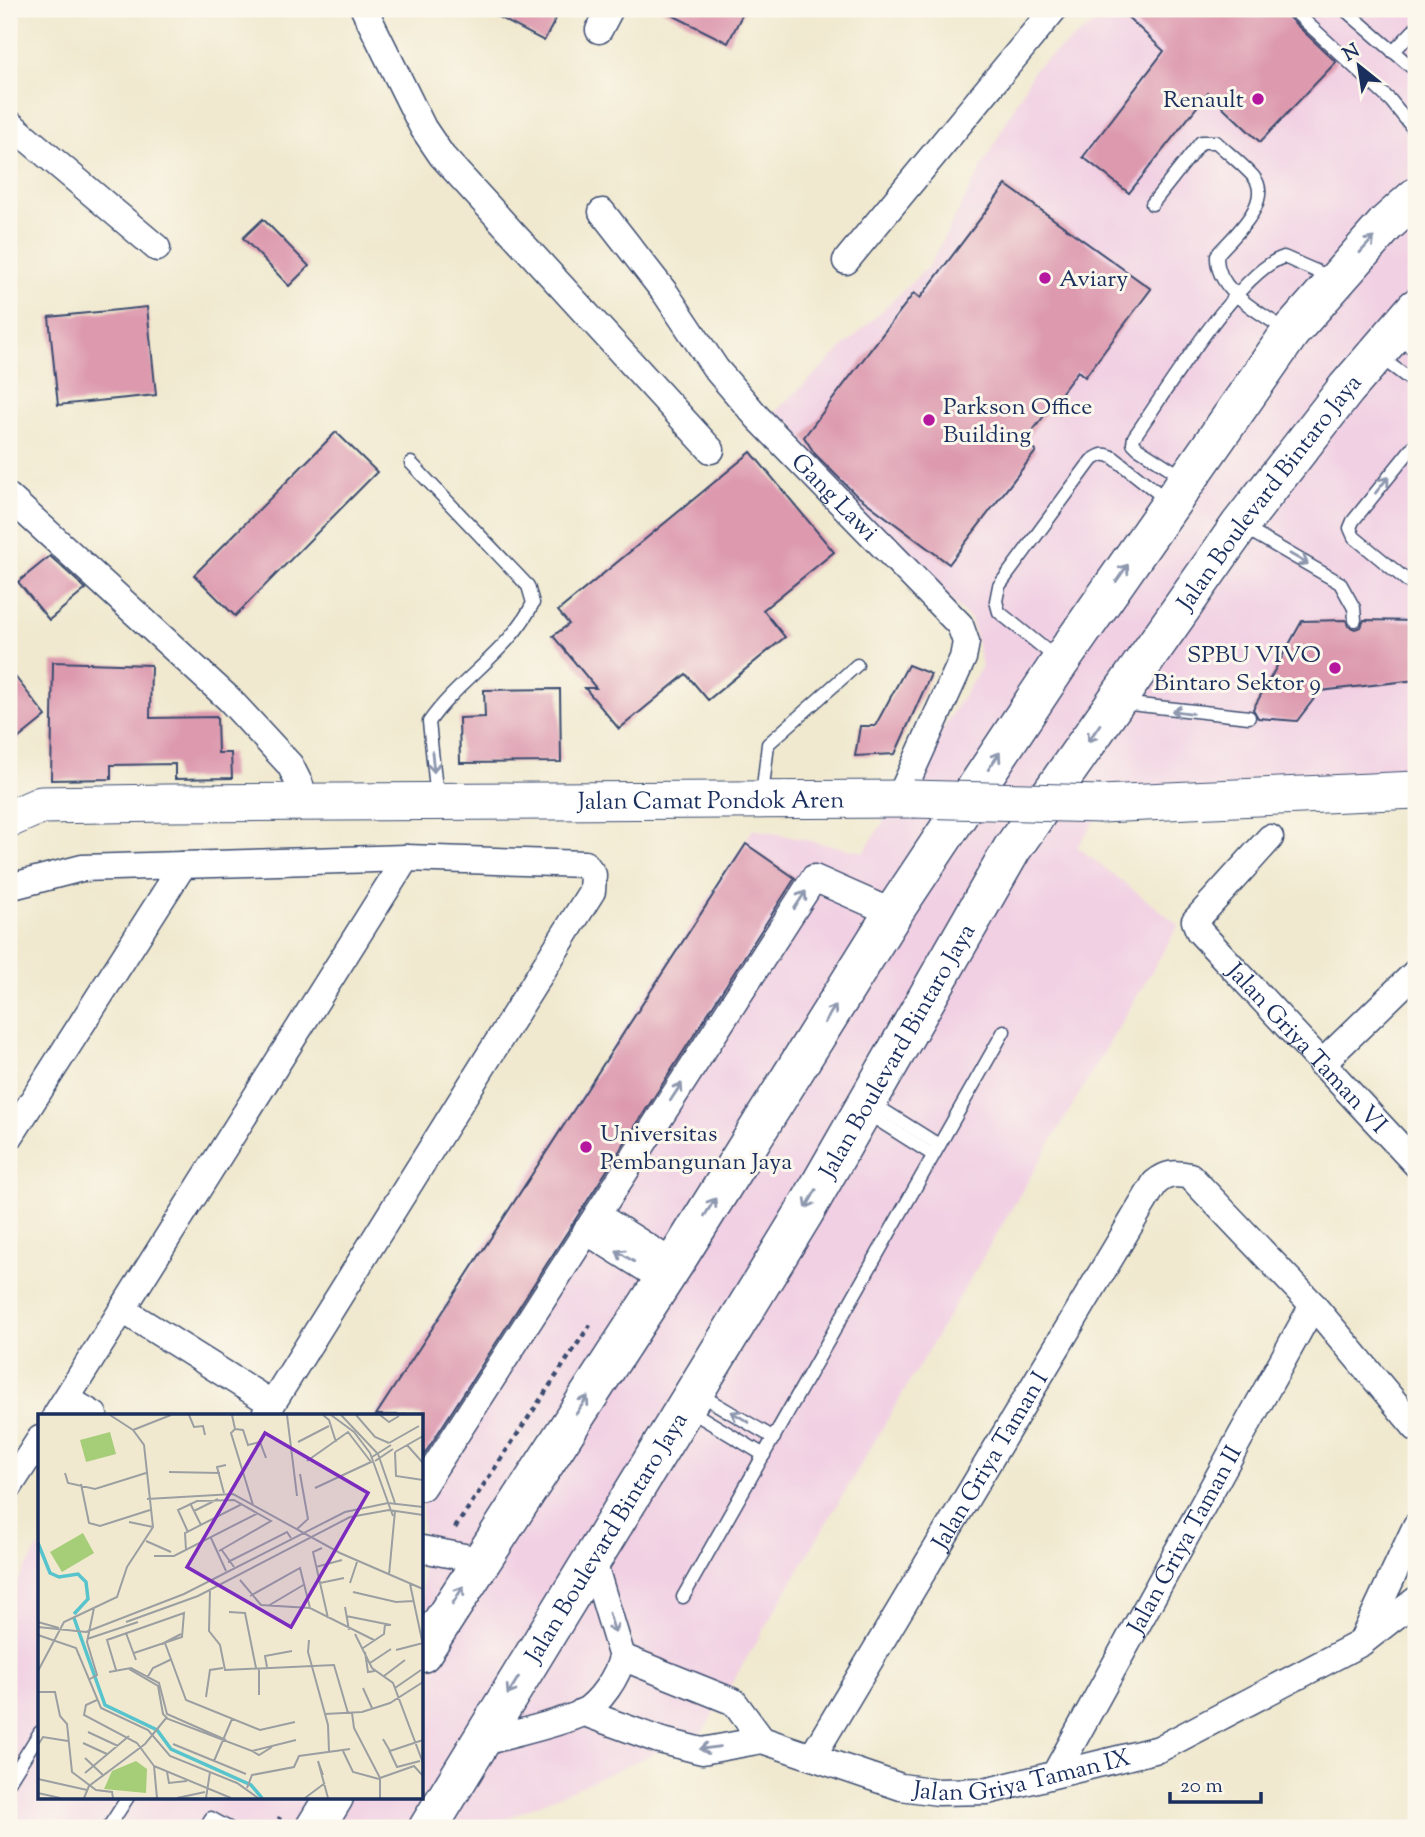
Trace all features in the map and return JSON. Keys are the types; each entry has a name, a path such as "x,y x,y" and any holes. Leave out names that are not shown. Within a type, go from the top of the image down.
{"main road":[{"path":"424,1645 669,1272 893,913 1060,662 1290,333 1335,279 1387,223 1416,197"},
{"name":"Jalan Boulevard Bintaro Jaya","path":"428,1828 804,1213 863,1104 1012,849 1240,525 1400,336"},
{"name":"Jalan Camat Pondok Aren","path":"9,819 41,806 906,799 1101,804 1416,790"},
{"path":"315,1828 333,1798"}],"street":[{"path":"364,9 423,128 442,156 711,450"},
{"path":"846,261 1054,9"},
{"path":"9,123 157,248"},
{"name":"Gang Lawi","path":"602,212 666,294 716,369 758,418 960,625 966,642 963,658 906,799"},
{"path":"9,497 229,699 290,765 300,785 303,803"},
{"name":"Jalan Griya Taman VI","path":"1270,838 1202,910 1195,921 1199,931 1416,1164"},
{"path":"90,1414 61,1407 406,858"},
{"path":"9,887 82,868 406,858 585,864 593,874 592,891 268,1409 123,1310"},
{"path":"9,1138 183,865"},
{"path":"424,1484 814,878 893,913"},
{"path":"1321,1064 1416,972"},
{"name":"Jalan Griya Taman I","path":"812,1757 1155,1183 1163,1176 1175,1173 1189,1177 1313,1305"},
{"path":"592,1223 669,1272"},
{"path":"1313,1305 1416,1429"},
{"name":"Jalan Griya Taman II","path":"1055,1774 1313,1305"},
{"path":"9,1487 38,1442"},
{"path":"1361,1643 1416,1526"},
{"path":"430,1550 480,1560"},
{"path":"477,1744 582,1712 599,1699 622,1657 592,1558"},
{"name":"Jalan Griya Taman IX","path":"582,1712 659,1741 702,1751 762,1740 901,1787 938,1792 988,1791 1159,1749 1361,1643 1416,1600"},
{"path":"622,1657 734,1702 762,1740"}],"lane":[{"path":"1292,9 1391,101 1416,132"},
{"path":"1344,9 1416,71"},
{"path":"1393,52 1416,28"},
{"path":"1152,204 1200,142 1216,142 1255,178 1259,191 1258,204 1217,256 1220,277 1236,294 1290,333"},
{"path":"1178,491 1133,443 1236,294 1271,260 1284,257 1335,279"},
{"path":"1400,336 1416,384"},
{"path":"1416,443 1353,520 1350,528 1354,537 1416,588"},
{"path":"1060,662 999,612 996,601 999,586 1091,461 1099,455 1107,454 1178,491"},
{"path":"411,463 528,586 533,603 525,621 445,699 429,722 438,802"},
{"path":"1240,525 1340,583 1354,608 1354,620"},
{"path":"762,800 768,744 857,665"},
{"path":"1116,702 1249,717"},
{"path":"683,1597 1004,1031"},
{"path":"863,1104 936,1150"},
{"path":"691,1400 774,1438"},
{"path":"691,1400 764,1455"},
{"path":"9,1782 38,1735"},
{"path":"108,1828 127,1798"},
{"path":"205,1828 211,1818 229,1828"}],"path":[{"path":"430,1550 594,1319"}],"shaded area":[{"path":"1113,9 1416,9 1416,774 1106,805 1077,847 1179,925 703,1732 485,1828 9,1828 9,1594 38,1549 38,1798 424,1798 424,1414 375,1414 753,829 864,852 982,666 971,619 759,427 929,266 1035,68"}],"building":[{"path":"483,9 561,9 544,41"},
{"path":"660,9 745,9 728,43"},
{"name":"Renault","path":"1119,9 1283,9 1286,15 1336,62 1260,142 1208,93 1129,193 1083,157 1164,51"},
{"path":"1006,185 1151,289 1085,377 1078,371 1025,441 1036,451 949,564 855,494 815,454 804,437 914,293 920,298"},
{"path":"263,219 309,266 289,286 243,238"},
{"path":"147,307 156,395 58,405 49,317"},
{"path":"336,432 377,472 235,616 194,575"},
{"path":"751,452 834,552 763,610 785,637 708,700 686,674 619,729 585,688 596,688 553,636 569,624 558,611"},
{"path":"50,556 86,589 49,620 18,582"},
{"name":"SPBU VIVO Bintaro Sektor 9","path":"1346,620 1348,626 1355,629 1361,627 1364,620 1416,621 1416,680 1320,691 1297,721 1258,718 1253,709 1302,621"},
{"path":"53,662 151,665 150,718 217,717 218,753 231,753 232,778 175,779 175,764 111,765 111,779 51,780"},
{"path":"908,665 931,674 895,754 855,756 860,726 875,726"},
{"path":"9,669 46,716 9,746"},
{"path":"560,689 561,762 460,763 459,718 485,717 484,690"},
{"name":"Universitas Pembangunan Jaya","path":"746,844 795,878 424,1455 424,1414 377,1414"}],"place":[{"name":"Renault","path":"1258,99"},
{"name":"Aviary","path":"1045,278"},
{"name":"Parkson Office Building","path":"929,420"},
{"name":"SPBU VIVO Bintaro Sektor 9","path":"1335,668"},
{"name":"Universitas Pembangunan Jaya","path":"586,1147"}]}
